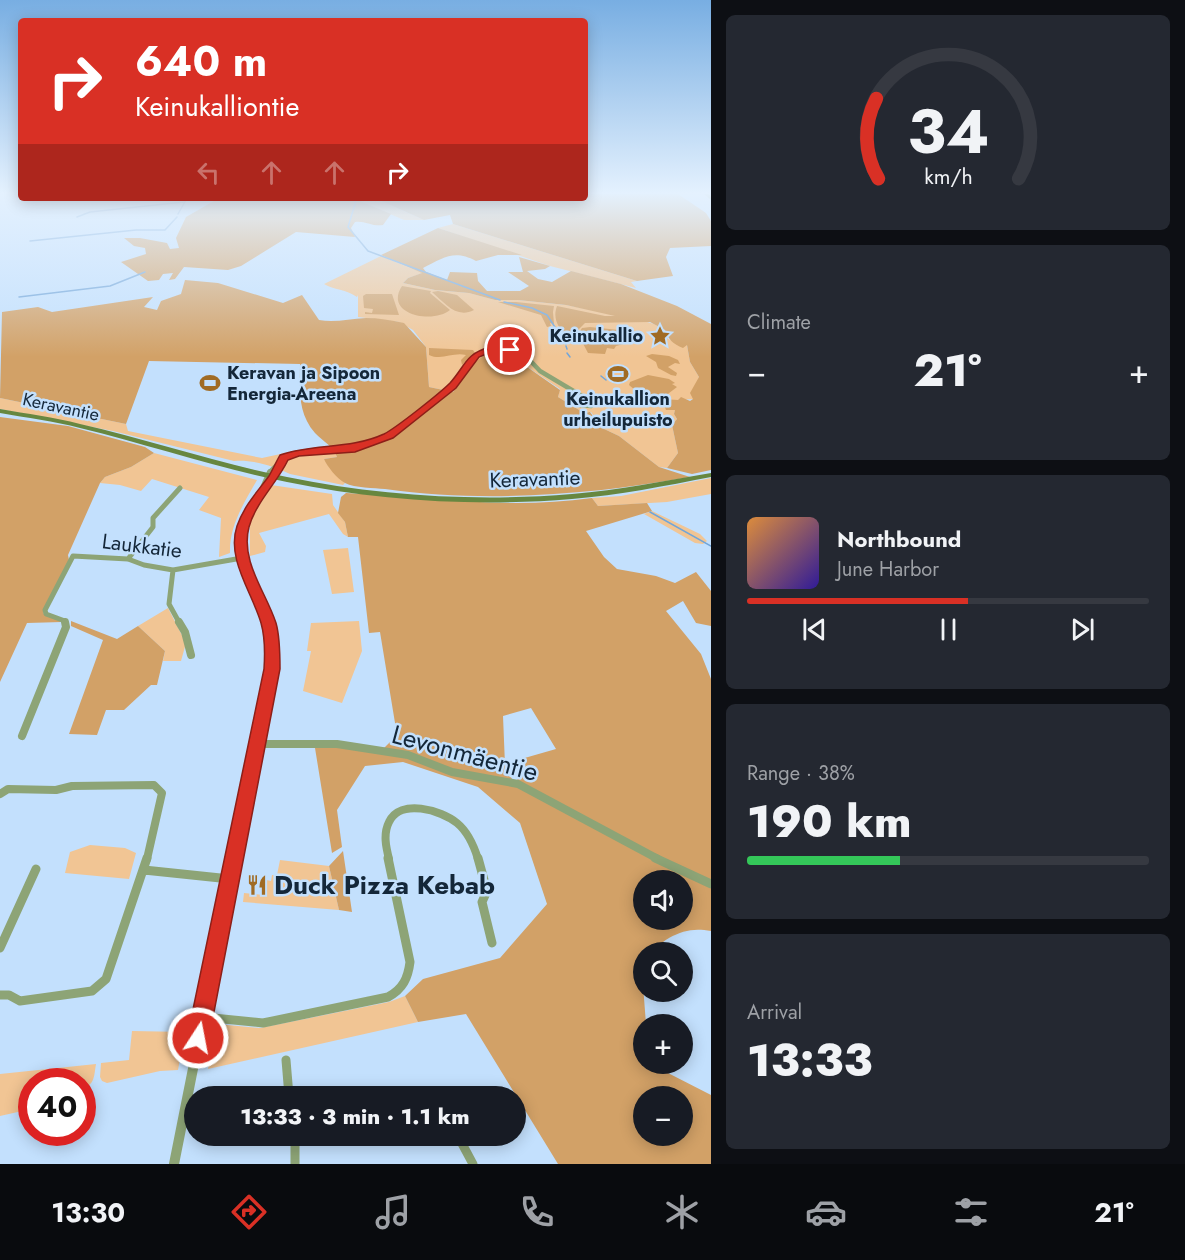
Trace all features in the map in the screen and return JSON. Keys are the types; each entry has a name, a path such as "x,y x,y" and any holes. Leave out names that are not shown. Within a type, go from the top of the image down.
{"main road":[{"name":"Keravantie","path":"0,411 78,425 272,475 340,490 483,499 556,497 618,492 711,475"}],"street":[{"path":"174,1164 272,669 272,639 269,624 242,558 242,529 262,490 281,460 292,454 355,448 389,436 453,386 470,360 485,351 504,349 523,353 540,371 577,395"},
{"path":"128,559 153,527 153,518 180,488"},
{"name":"Laukkatie","path":"22,736 66,627 65,621 46,614 45,610 73,556 128,559 144,565 173,570 242,558"},
{"path":"173,570 169,604 184,632 191,655"},
{"name":"Levonmäentie","path":"258,744 337,744 408,755 452,772 518,784 661,861 711,884"},
{"path":"0,995 9,994 20,1001 92,991 106,979 144,870 162,793 154,785 121,784 72,786 56,790 8,789 1,793"},
{"path":"202,1017 263,1023 388,997 399,991 408,978 410,962 386,841 387,825 394,814 411,809 442,815 460,825 473,844 487,891 482,902 492,943"},
{"path":"0,948 36,869"},
{"path":"144,870 231,879"},
{"path":"285,1060 288,1086"},
{"path":"295,1146 295,1164"},
{"path":"463,1146 473,1164"}],"shaded area":[{"path":"145,248 270,248 241,266 228,270 184,267 175,279 169,280 173,273 163,274 159,280 148,281 121,262 146,254"},
{"path":"395,248 501,248 522,255 498,255 476,261 455,255 423,268 426,272 447,280 450,272 477,273 478,281 487,291 520,291 529,286 508,272 523,272 519,257 550,266 545,269 527,271 538,279 552,282 571,271 621,284 677,306 711,324 711,470 692,474 667,468 678,453 672,425 677,419 674,414 675,410 666,410 662,399 678,400 681,397 690,401 693,399 690,393 699,377 690,362 687,345 683,348 676,345 669,339 665,330 650,322 585,323 574,338 568,338 557,324 555,315 557,306 615,316 566,305 495,300 469,293 435,290 403,283 408,278 422,273 381,255"},
{"path":"498,248 532,248 637,281 631,282 636,288 550,266"},
{"path":"532,248 670,248 666,257 673,276 637,281"},
{"name":"Keinukallion urheilupuisto","path":"381,256 423,273 408,278 403,283 435,290 469,293 495,300 566,305 634,318 654,324 664,330 668,339 687,345 690,362 699,377 694,399 678,400 674,414 677,419 672,425 678,453 667,468 659,467 619,436 602,428 591,412 584,413 558,397 560,389 520,362 498,352 475,362 453,392 429,387 426,347 413,330 399,322 358,317 358,295 357,297 324,284"},
{"path":"185,280 218,283 283,303 302,295 319,320 371,318 404,323 426,347 429,387 453,392 475,362 486,354 497,352 520,362 560,390 558,397 584,413 590,412 602,428 619,436 659,467 690,477 576,492 500,496 461,496 349,485 339,479 327,465 324,459 337,457 315,433 305,417 301,400 300,364 149,361 126,424 0,398 2,312 38,307 52,312 153,297 144,307 157,310 161,301 181,294"},
{"path":"402,286 431,291 430,293 450,310 443,314 423,316 405,310 399,304 398,296"},
{"path":"432,292 457,295 474,310 462,313 456,311"},
{"path":"392,294 399,315 365,314 365,312 372,313 373,309 364,308 363,296"},
{"path":"498,302 554,306 554,324 550,323 551,326 547,327 541,315"},
{"path":"582,328 619,330 625,335 621,338 627,343 616,346 614,349 607,348 605,354 588,353 578,334"},
{"path":"429,348 473,350 475,353 462,365 461,360 466,355 434,357 429,355"},
{"path":"652,354 669,356 678,360 680,364 675,363 668,367 677,373 676,376 658,368 656,362 646,356"},
{"path":"648,375 669,379 677,387 660,400 648,401 629,385 630,382"},
{"path":"0,398 126,424 128,431 262,458 299,450 334,449 337,457 324,459 345,483 343,485 290,474 256,462 234,461 113,431 0,409"},
{"path":"0,417 68,426 145,447 154,453 131,467 105,477 100,483 68,555 69,560 43,613 62,622 27,623 0,682"},
{"path":"154,453 257,480 235,524 230,553 219,557 221,518 199,510 209,497 152,479 141,491 120,485 100,483 105,477 131,467"},
{"path":"711,478 711,494 667,502 598,506 592,498 621,496"},
{"path":"271,485 332,494 333,505 345,522 348,537 343,534 329,514 259,533 266,546 265,552 250,556 250,518"},
{"path":"346,493 499,503 592,498 598,506 647,503 652,511 586,531 604,557 617,569 656,576 675,583 696,572 711,591 711,626 696,623 683,601 666,611 701,654 711,679 711,931 693,930 693,870 633,870 633,930 689,930 664,942 633,942 633,1002 644,1002 645,1014 633,1014 633,1074 670,1074 711,1095 711,1164 558,1164 526,1112 526,1086 510,1086 466,1014 418,1022 405,996 423,979 500,958 547,904 520,823 478,787 403,762 365,766 337,810 342,847 332,853 315,748 337,746 407,757 452,774 519,782 507,763 556,749 531,708 503,716 505,765 513,781 452,770 383,749 397,735 380,632 369,633 358,537 348,537 345,522 338,513 341,497"},
{"path":"652,511 700,534 707,541 703,544 695,543 644,514"},
{"path":"348,548 354,592 332,594 323,550"},
{"path":"168,608 186,643 181,661 163,661 165,651 138,626"},
{"path":"71,621 117,639 138,626 165,651 157,685 151,685 124,710 106,710 97,735 69,734 103,640 71,626"},
{"path":"359,621 362,651 342,703 303,691 311,651 307,651 311,623"},
{"path":"90,845 125,848 136,853 129,879 65,873 70,852"},
{"path":"343,851 352,912 339,910 329,866"},
{"path":"280,860 329,866 339,910 243,902 244,893 264,895 266,880 271,881 272,875 277,875"},
{"path":"405,996 418,1022 208,1069 217,1024 260,1028 389,1002"},
{"path":"132,1031 185,1032 178,1070 160,1071 107,1083 102,1081 101,1063 129,1060"},
{"path":"96,1064 95,1068 58,1068"},
{"path":"18,1072 18,1112 0,1116 0,1074"}],"waterway":[{"path":"366,248 500,300"},
{"path":"19,297 110,286 145,272"},
{"path":"504,302 532,308 547,315 566,344"},
{"path":"567,353 570,357"},
{"path":"601,376 606,380"},
{"path":"650,512 711,546"}],"place":[{"name":"Keinukallio","path":"660,336"},
{"name":"Keinukallion urheilupuisto","path":"618,374"},
{"name":"Keravan ja Sipoon Energia-Areena","path":"210,383"},
{"name":"Duck Pizza Kebab","path":"257,885"}],"route":[{"path":"198,1038 266,710 272,669 273,654 269,624 242,558 242,529 249,512 262,490 270,483 281,460 288,455 355,448 389,436 453,386 470,360 476,355 496,349 510,350"}]}
